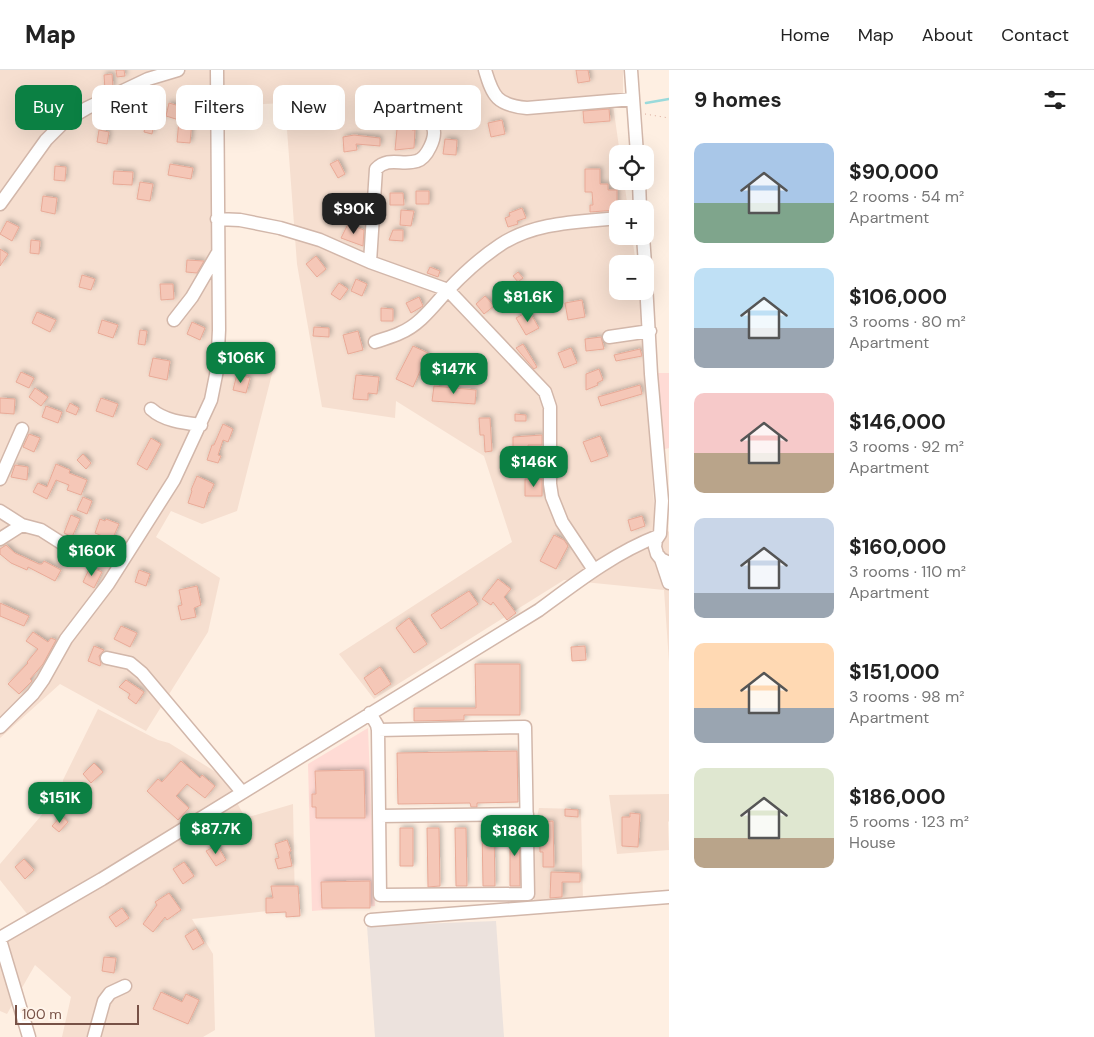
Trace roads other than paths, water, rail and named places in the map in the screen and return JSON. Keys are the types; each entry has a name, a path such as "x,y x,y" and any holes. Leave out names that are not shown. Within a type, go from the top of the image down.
{"street":[{"path":"0,204 46,140 65,121 87,108 148,79 178,70"},
{"path":"0,727 33,694 70,632 108,584 164,498 201,426 211,400 216,370 219,330 217,70"},
{"path":"485,70 491,90 500,100 512,106 527,108 634,105"},
{"path":"632,70 636,145"},
{"path":"370,262 376,169 381,163 415,162 422,159 427,154 433,130"},
{"path":"217,219 240,220 280,228 320,240 370,262 448,290 545,392 550,408 550,484 552,497 562,522 594,570"},
{"path":"375,342 401,333 424,316 448,290 500,245 516,236 556,224 609,219"},
{"path":"174,320 192,297 217,254"},
{"path":"648,300 651,374 666,507 662,533 655,547 663,559 669,583"},
{"path":"609,337 650,331"},
{"path":"151,409 157,414 168,418 201,426"},
{"path":"0,479 22,429"},
{"path":"0,511 22,524 40,530 77,549 124,557"},
{"path":"0,539 22,524"},
{"path":"29,1037 0,939 539,610 594,570 627,550 662,533"},
{"path":"627,550 646,552 663,559"},
{"path":"107,658 130,663 142,673 242,792"},
{"path":"370,714 378,730 380,895 528,894 525,727 378,730"},
{"path":"379,816 526,814"},
{"path":"371,920 669,898"},
{"path":"94,1037 104,1001 110,993 125,986"}],"waterway":[{"path":"646,103 669,99"}]}
